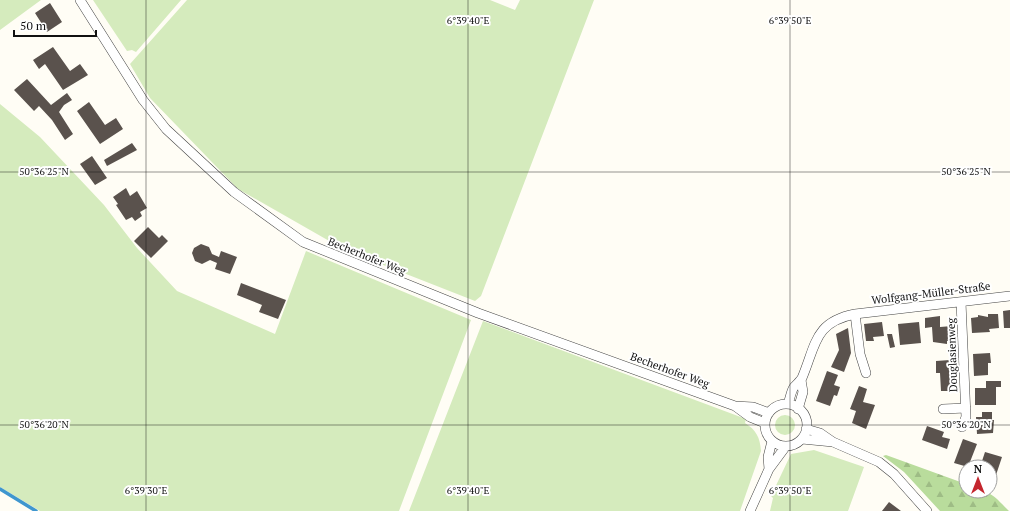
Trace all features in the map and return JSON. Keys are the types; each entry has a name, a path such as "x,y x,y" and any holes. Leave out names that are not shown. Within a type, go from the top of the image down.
{"street":[{"name":"Becherhofer Weg","path":"80,0 143,100 166,128 234,192 303,242 478,312 735,406 750,417 765,423"},
{"name":"Wolfgang-Müller-Straße","path":"788,404 793,388 801,380 818,336 830,322 843,316 856,314 1010,296"},
{"name":"Douglasienweg","path":"961,302 966,408 966,416 962,427"},
{"path":"856,314 860,354 866,373"},
{"name":"Wolfgang-Müller-Straße","path":"798,408 803,392 801,380"},
{"path":"788,404 798,408 805,417 806,429 802,439 797,443 786,446 772,441 765,430 765,423 768,413 777,406 788,404"},
{"name":"Becherhofer Weg","path":"735,406 753,407 768,413"},
{"name":"Douglasienweg","path":"943,409 966,408"},
{"path":"806,429 820,434 833,442 879,462 894,474 927,511"},
{"path":"802,439 833,442"},
{"path":"769,469 768,457 772,441"},
{"path":"750,511 769,469 786,446"}],"green space":[{"path":"0,0 41,0 0,30"},
{"path":"93,0 181,0 136,52 132,50 127,51"},
{"path":"187,0 490,0 515,10 520,0 594,0 481,296 475,301 345,250 238,189 150,98 130,64"},
{"path":"0,104 40,137 104,205 137,248 177,291 275,334 306,251 471,320 399,511 40,511 0,487"},
{"path":"483,321 746,419 745,423 755,431 760,442 761,451 740,511 409,511"},
{"path":"785,415 792,418 795,425 792,432 785,435 778,432 775,425 778,418"},
{"path":"814,450 864,467 848,511 770,511 773,498 771,496 791,454"},
{"path":"886,455 958,481 958,499 997,499 1009,511 940,511 904,472 883,456"}],"building":[{"path":"50,3 62,22 47,32 35,13"},
{"path":"53,47 70,71 80,64 88,75 63,90 45,64 39,69 33,60"},
{"path":"27,79 51,105 67,93 72,100 64,105 59,112 73,134 65,140 52,120 39,106 34,111 14,90"},
{"path":"89,102 105,125 116,118 123,129 100,144 77,111"},
{"path":"132,143 137,150 107,166 104,160"},
{"path":"92,156 107,178 95,185 80,164"},
{"path":"126,188 130,196 137,191 147,208 140,212 142,216 135,221 132,217 126,220 116,205 118,204 113,197"},
{"path":"148,227 159,238 162,235 168,241 151,258 134,241"},
{"path":"201,244 209,247 212,254 219,257 221,251 237,257 230,274 215,269 217,263 210,260 202,264 195,261 192,253 194,248"},
{"path":"241,283 286,300 278,319 259,312 262,305 237,295"},
{"path":"1010,310 1010,328 1004,328 1003,311"},
{"path":"988,314 998,314 999,328 989,329 990,332 972,333 971,318 978,317 978,315 988,317"},
{"path":"940,316 940,327 952,326 953,341 947,341 947,344 933,342 932,327 925,328 925,318"},
{"path":"882,322 884,336 873,337 874,341 866,341 864,324"},
{"path":"919,322 921,343 900,345 898,324"},
{"path":"848,328 851,353 844,372 831,367 839,350 836,334"},
{"path":"887,334 892,334 895,347 890,348"},
{"path":"990,353 991,363 988,363 988,375 974,376 973,354"},
{"path":"950,360 951,371 954,371 955,391 941,391 940,373 936,373 936,361"},
{"path":"827,371 838,375 834,385 840,387 837,396 834,395 830,406 816,401"},
{"path":"986,381 1001,381 1001,387 996,387 996,405 975,405 975,388 986,388"},
{"path":"859,386 867,389 863,402 875,405 866,429 852,423 856,411 850,409"},
{"path":"982,412 992,412 992,420 994,420 993,433 977,434 976,417 982,417"},
{"path":"927,426 944,432 942,437 950,439 947,449 922,440"},
{"path":"963,439 977,444 971,459 958,459 958,464 954,463"},
{"path":"985,452 1002,457 998,469 998,459 983,459"},
{"path":"889,502 901,511 882,511"}],"waterway":[{"path":"0,489 36,511"}]}
